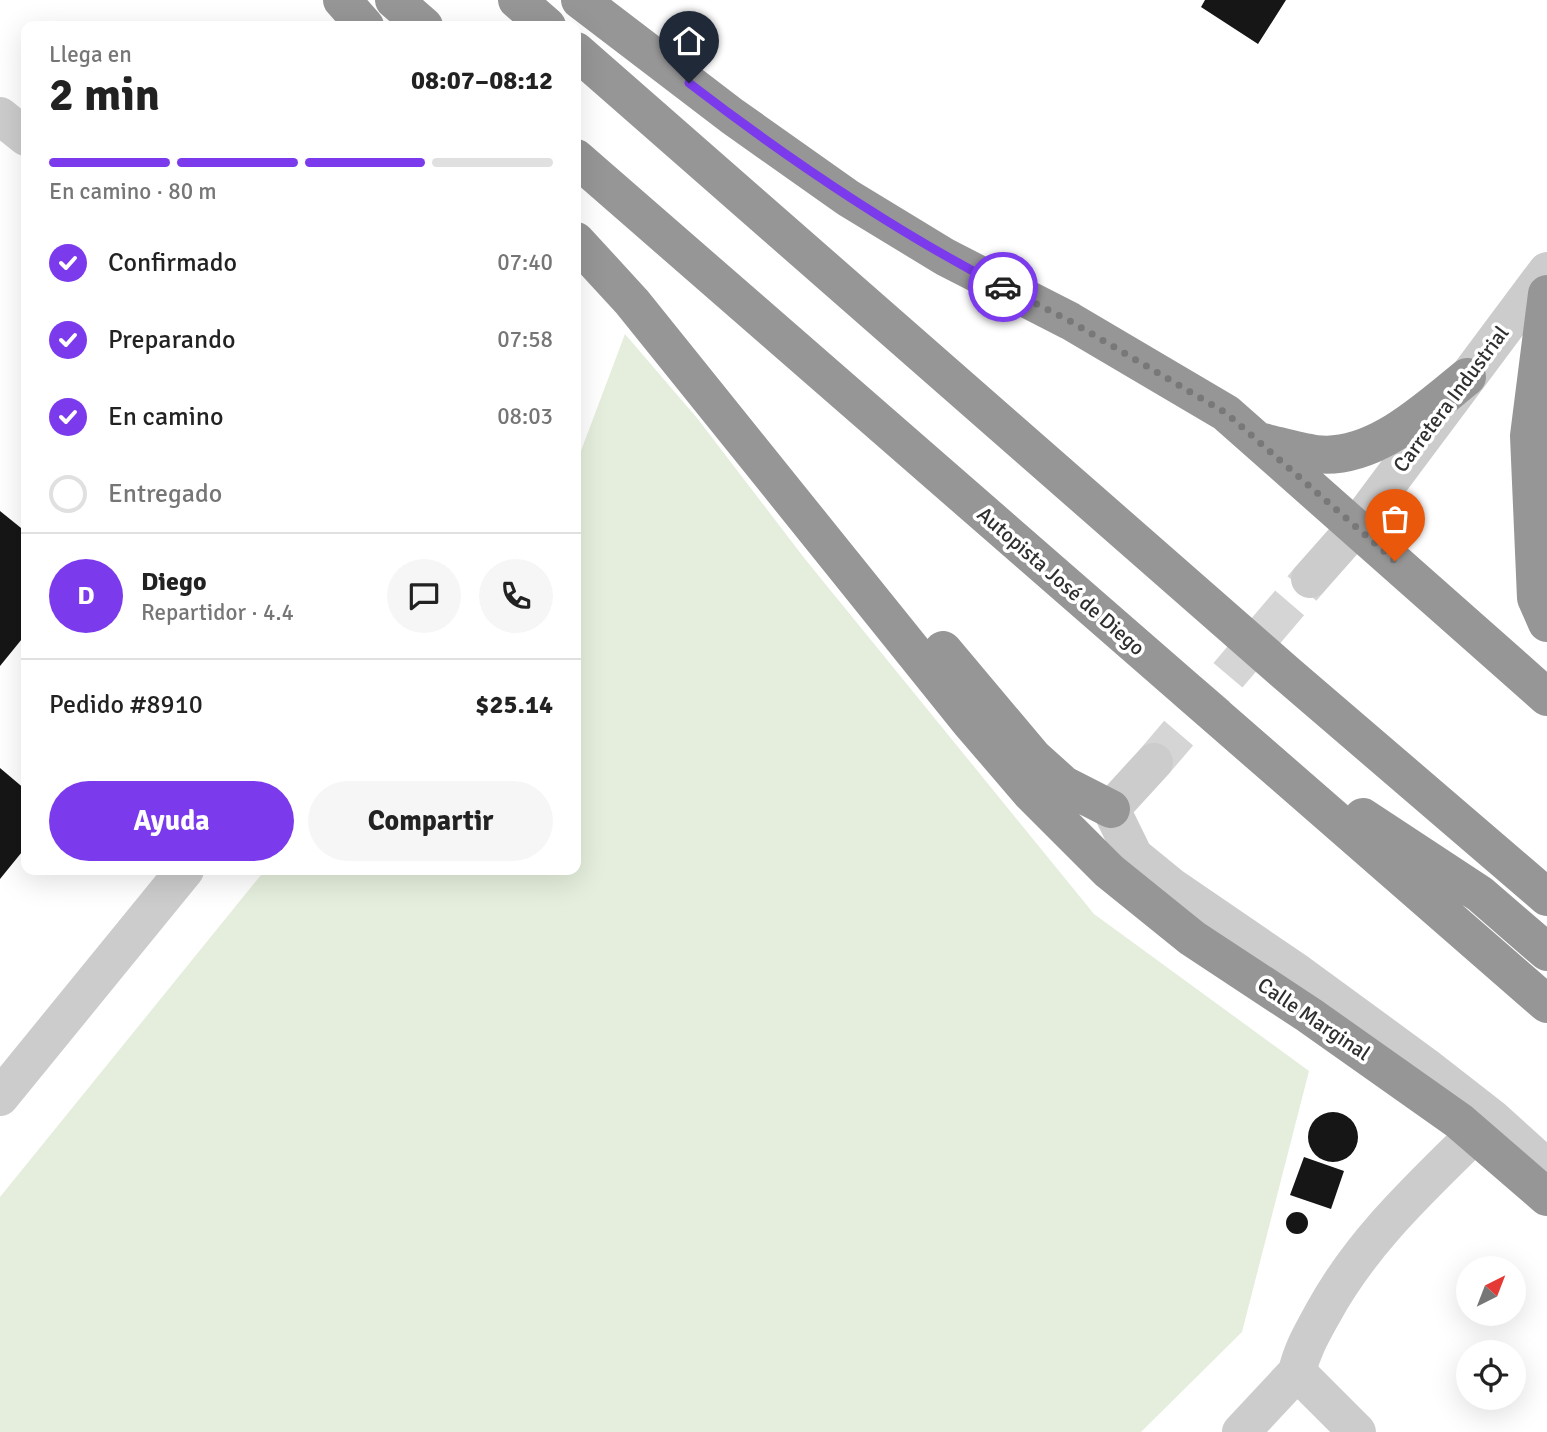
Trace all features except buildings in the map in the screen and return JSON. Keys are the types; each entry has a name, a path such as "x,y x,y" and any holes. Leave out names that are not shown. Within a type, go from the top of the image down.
{"highway":[{"path":"342,0 361,21"},
{"path":"394,0 419,21"},
{"path":"517,0 541,21"},
{"path":"580,0 732,116 848,198 945,257 1070,321 1226,413 1547,697"},
{"path":"581,55 1286,673 1547,897"},
{"name":"Autopista José de Diego","path":"581,162 1547,1004"},
{"path":"581,221 694,348 882,583 978,689 1033,757 1064,785 1111,809"},
{"name":"Calle Marginal","path":"581,247 640,312 970,722 1031,793 1109,871 1162,916 1320,1022 1475,1134 1547,1197"},
{"path":"1543,606 1529,436 1547,294"},
{"path":"1258,441 1318,455 1364,449 1400,430 1467,377"},
{"path":"1286,673 1480,894"},
{"path":"1241,738 1480,894 1547,952"}],"street":[{"path":"0,116 21,133"},
{"name":"Carretera Industrial","path":"1310,579 1356,527 1547,271"},
{"path":"1111,809 1154,762"},
{"name":"Calle Marginal","path":"1111,809 1134,856 1171,887 1298,973 1425,1066 1493,1118 1547,1168"},
{"path":"0,1097 181,875"},
{"path":"1241,1432 1297,1372 1301,1353 1341,1280 1394,1213 1475,1134"},
{"path":"1297,1372 1357,1432"}],"green space":[{"path":"625,334 697,418 805,559 1094,914 1309,1071 1242,1332 1141,1432 0,1432 0,1197 261,875 581,875 581,451"}],"tunnel":[{"path":"1154,762 1310,579"}],"way so far":[{"path":"1003,287 1070,321 1226,413 1395,561"}],"route":[{"path":"689,83 848,198 945,257 1003,287"}]}
